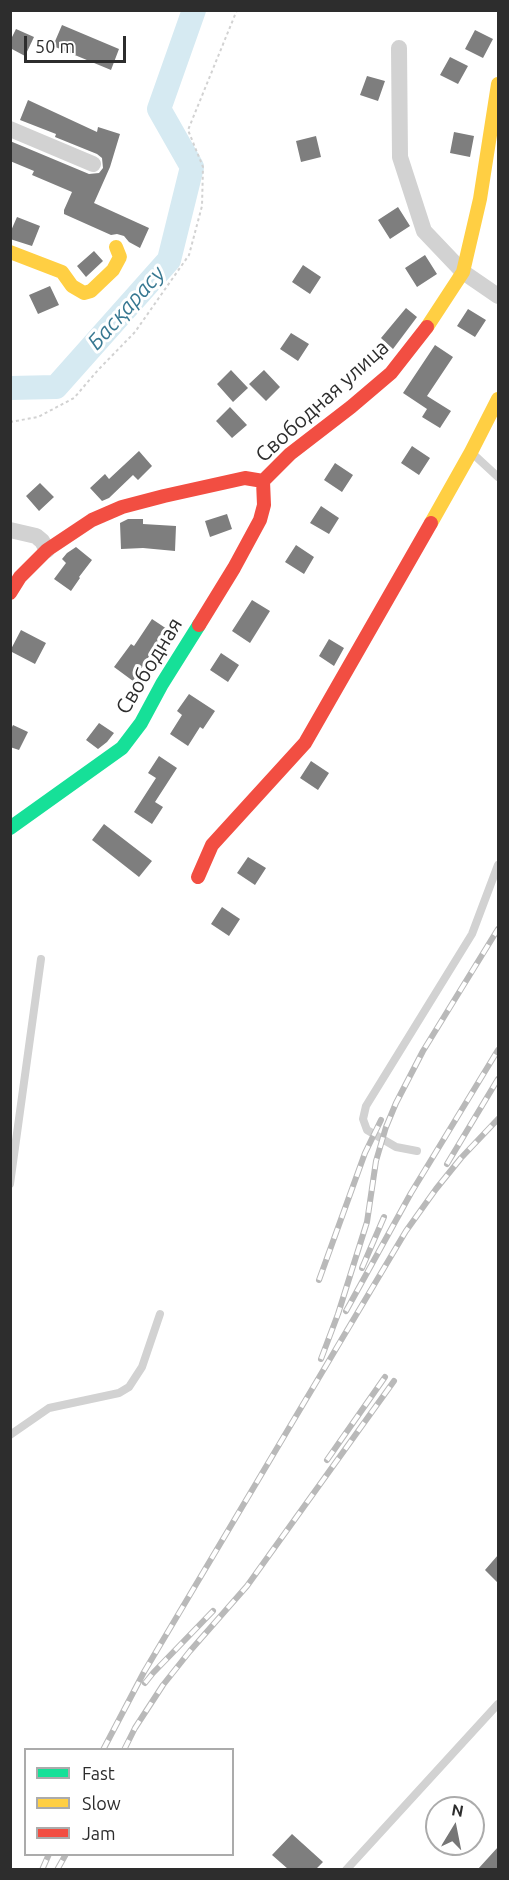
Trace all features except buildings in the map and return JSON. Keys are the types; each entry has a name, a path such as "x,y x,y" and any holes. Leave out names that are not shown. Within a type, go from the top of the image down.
{"street":[{"path":"399,48 400,157 424,231 463,272 498,296"},
{"name":"Свободная улица","path":"10,593 20,577 47,550 92,520 122,507 164,496 245,478 263,481 290,454 391,373 424,332 463,272 480,199 498,84"},
{"path":"10,129 93,164"},
{"path":"10,252 62,272 72,286 84,293 91,291 113,270 120,257 116,248"},
{"path":"198,877 212,845 305,743 471,452 498,399"},
{"name":"Свободная","path":"10,828 122,747 141,723 162,684 234,568 260,520 264,506 263,481"},
{"path":"10,530 36,536 47,550"}],"lane":[{"path":"471,452 498,477"},
{"path":"417,1150 396,1147 367,1130 363,1119 366,1106 472,934 498,866"},
{"path":"10,1184 42,959"},
{"path":"10,1436 49,1408 119,1393 129,1387 142,1367 160,1314"},
{"path":"346,1869 498,1704"}],"path":[{"path":"10,422 38,417 74,398 135,332 189,255 202,206 203,167 188,130 237,10"}],"waterway":[{"name":"Басқарасу","path":"10,388 56,387 169,260 192,167 159,109 194,10"}],"railway":[{"path":"321,1359 367,1222 376,1161 386,1127 423,1051 498,929"},
{"path":"346,1311 411,1193 498,1050"},
{"path":"447,1164 498,1079"},
{"path":"104,1748 144,1672 406,1231 461,1158 498,1119"},
{"path":"319,1280 365,1153 381,1120"},
{"path":"362,1268 384,1217"},
{"path":"327,1460 385,1377"},
{"path":"125,1748 163,1685 247,1586 394,1381"},
{"path":"145,1683 213,1611"},
{"path":"42,1870 48,1856"},
{"path":"57,1870 65,1856"}],"traffic: fast":[{"path":"10,828 122,748 141,723 199,625"}],"traffic: slow":[{"path":"427,327 463,272 480,199 498,84"},
{"path":"10,252 62,272 72,286 84,293 91,291 113,270 120,257 116,247"},
{"path":"431,523 498,399"}],"traffic: jam":[{"path":"263,481 290,454 391,373 427,327"},
{"path":"10,593 20,577 47,550 92,520 122,507 164,496 245,478 263,481"},
{"path":"199,625 260,520 264,505 263,481"},
{"path":"198,877 212,845 305,743 431,523"}]}
